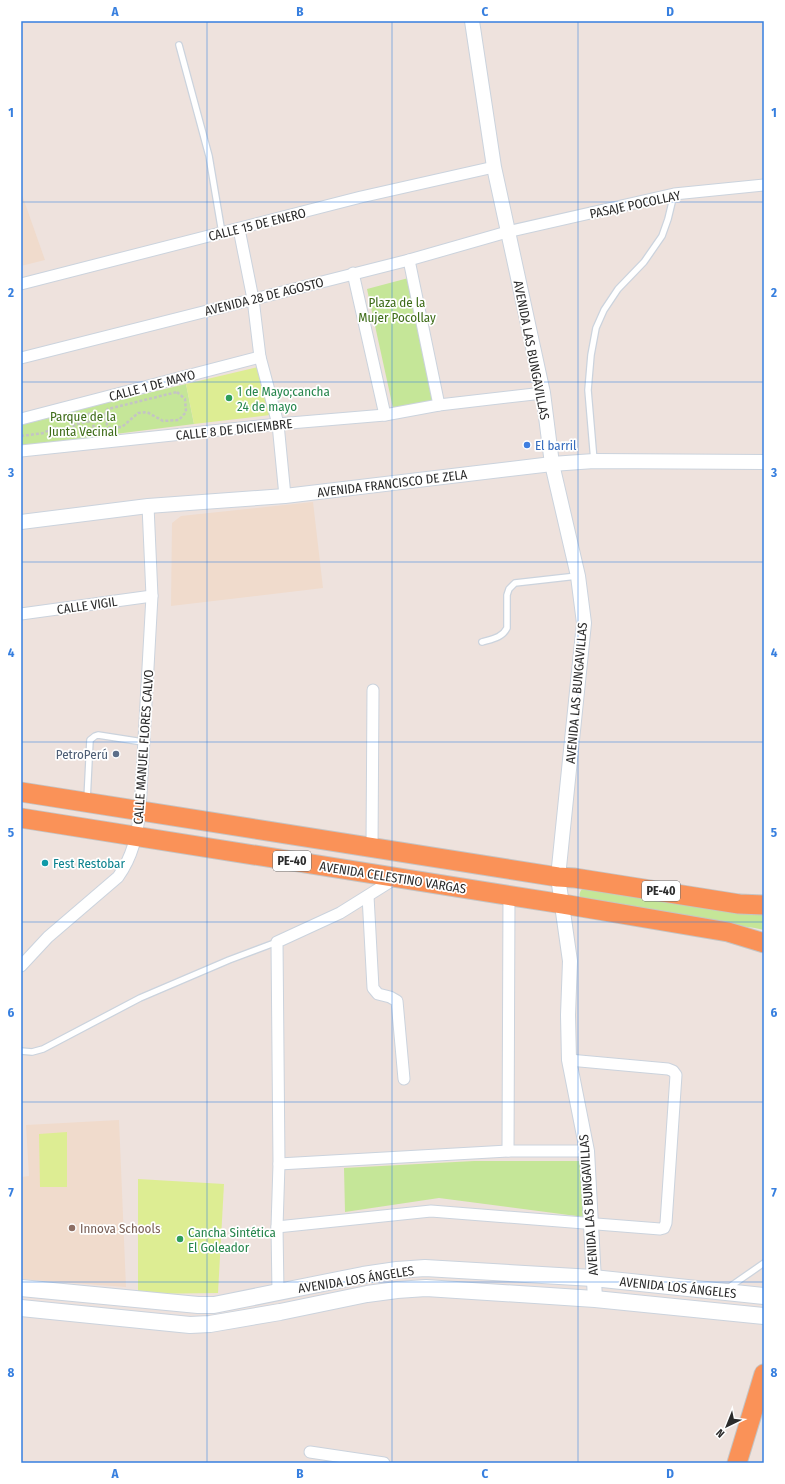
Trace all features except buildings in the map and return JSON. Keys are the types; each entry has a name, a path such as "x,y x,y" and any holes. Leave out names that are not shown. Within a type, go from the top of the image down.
{"highway":[{"name":"AVENIDA CELESTINO VARGAS","path":"21,792 558,877 575,878 739,904 764,904"},
{"name":"AVENIDA CELESTINO VARGAS","path":"21,818 563,904 728,932 764,943"},
{"path":"428,882 431,857"},
{"path":"737,1463 764,1374"}],"main road":[{"name":"AVENIDA LOS ÁNGELES","path":"21,1288 198,1305 214,1305 363,1275 425,1268 593,1278 764,1296"},
{"name":"AVENIDA LOS ÁNGELES","path":"21,1308 190,1325 229,1321 367,1294 426,1288 595,1299 764,1316"},
{"path":"226,1302 229,1321"}],"street":[{"name":"AVENIDA LAS BUNGAVILLAS","path":"472,21 494,167 543,393 552,464 578,576 584,623 558,877 570,960 568,1060 587,1151 595,1299"},
{"name":"CALLE 15 DE ENERO","path":"21,284 361,197 494,167"},
{"name":"PASAJE POCOLLAY","path":"507,232 674,194 764,185"},
{"path":"239,229 253,299 260,357 278,424 285,496"},
{"name":"AVENIDA 28 DE AGOSTO","path":"21,358 409,260 507,232"},
{"path":"409,260 439,405"},
{"path":"353,273 385,416"},
{"name":"CALLE 1 DE MAYO","path":"21,419 260,357"},
{"name":"CALLE 8 DE DICIEMBRE","path":"21,452 278,424 385,416 439,405 543,393"},
{"name":"AVENIDA FRANCISCO DE ZELA","path":"21,522 148,506 285,496 552,464 594,461 764,462"},
{"name":"CALLE MANUEL FLORES CALVO","path":"21,966 48,937 118,877 126,864 137,836 140,811 152,596 148,506"},
{"name":"CALLE VIGIL","path":"21,614 152,596"},
{"path":"372,848 373,690"},
{"path":"278,1292 277,1227 279,1164 277,942 340,913 397,877"},
{"path":"508,1151 509,895"},
{"path":"368,896 373,988 378,994 390,997 397,1001 404,1079"},
{"path":"277,1227 431,1211 660,1230 664,1228 666,1223 676,1075 673,1071 668,1069 568,1060"},
{"path":"279,1164 508,1151 587,1151"},
{"path":"310,1452 384,1463"}],"lane":[{"path":"179,45 209,156 222,233"},
{"path":"594,461 588,390 591,355 596,328 604,310 618,289 644,262 662,236 674,194"},
{"path":"482,642 499,637 507,628 507,595 509,589 515,582 578,576"},
{"path":"87,802 90,740 98,735 143,742"},
{"path":"21,1052 32,1052 43,1049 140,998 229,960 277,942"},
{"path":"724,1291 764,1263"}],"path":[{"path":"177,392 185,399 186,412 179,420 163,421 147,412 138,414 122,427 110,428 107,425 106,418 105,412 108,410 177,392"},
{"path":"85,410 95,419"},
{"path":"21,436 44,433 52,428 69,430 76,424 106,418"},
{"path":"92,435 95,419"}],"shaded area":[{"path":"21,192 45,260 21,266"},
{"path":"313,502 323,588 171,606 172,523 181,516"},
{"name":"Innova Schools","path":"119,1120 126,1287 21,1279 21,1177 29,1176 26,1125"}],"green space":[{"name":"Plaza de la Mujer Pocollay","path":"416,276 443,402 393,408 367,289"},
{"path":"258,367 272,412 270,415 194,424 186,384"},
{"name":"Parque de la Junta Vecinal","path":"186,384 194,424 21,446 21,425"},
{"path":"585,886 764,912 764,930 586,903 580,897 581,890"},
{"path":"67,1132 67,1187 40,1187 39,1134"},
{"path":"474,1161 580,1161 584,1217 439,1198 345,1212 344,1168"},
{"name":"Cancha Sintética El Goleador","path":"138,1179 224,1184 218,1293 138,1294"}],"place":[{"name":"1 de Mayo;cancha 24 de mayo","path":"229,398"},
{"name":"El barril","path":"527,445"},
{"name":"PetroPerú","path":"116,754"},
{"name":"Fest Restobar","path":"45,863"},
{"name":"Innova Schools","path":"72,1228"},
{"name":"Cancha Sintética El Goleador","path":"180,1239"}]}
